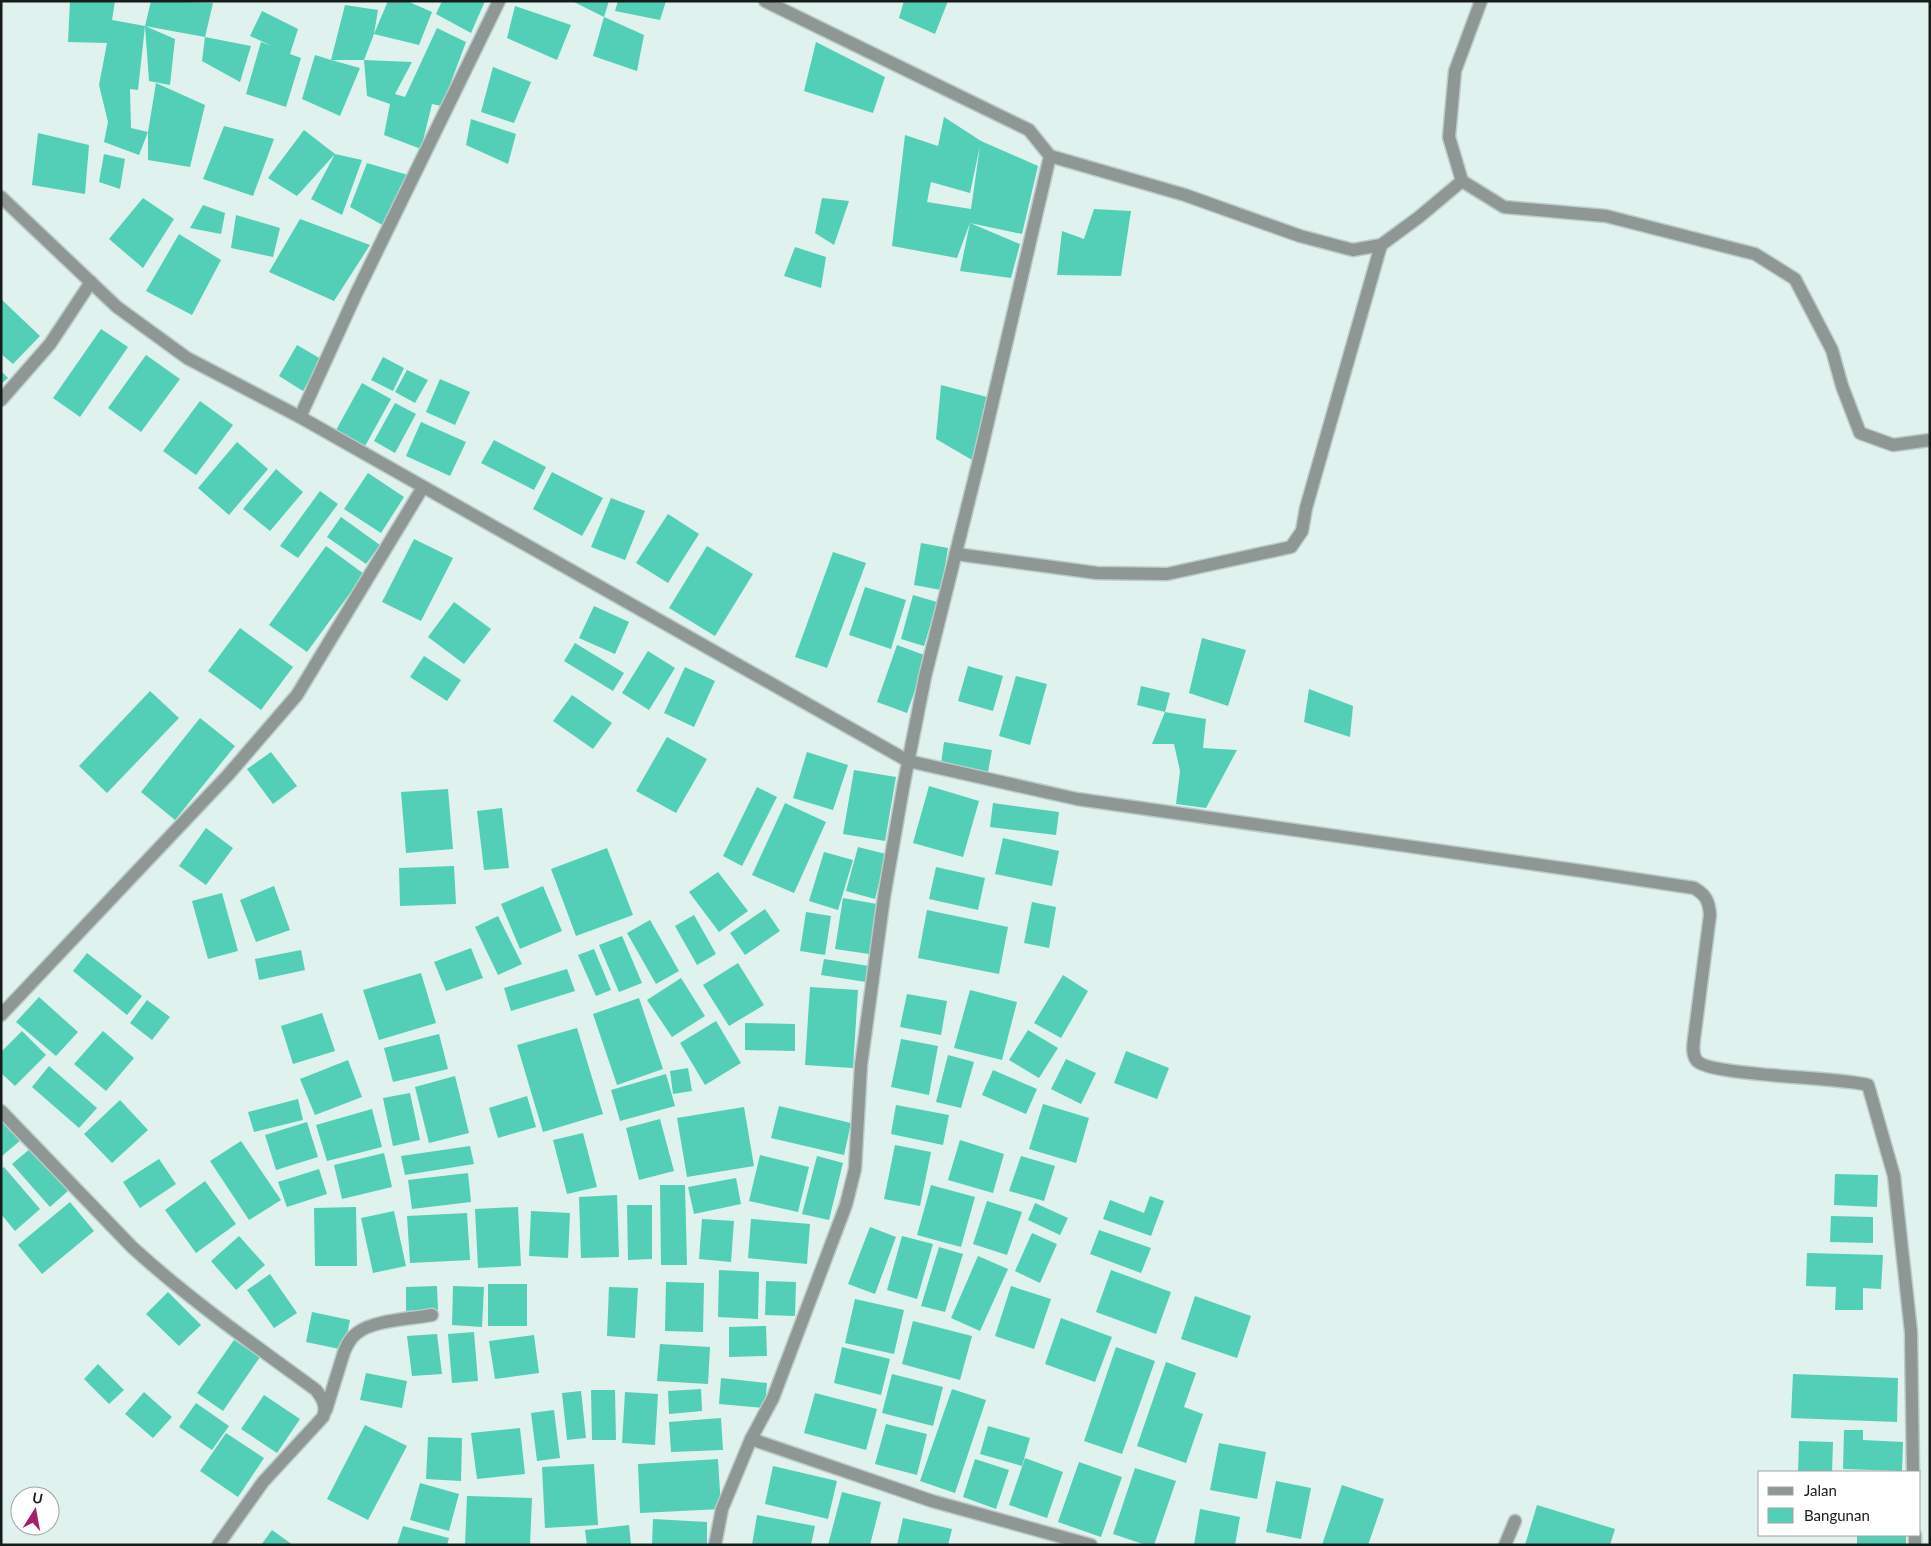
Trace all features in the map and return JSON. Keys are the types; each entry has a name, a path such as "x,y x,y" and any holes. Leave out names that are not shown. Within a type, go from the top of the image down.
{"street":[{"path":"300,417 356,294 499,1"},
{"path":"765,1 1029,130 1050,156 1185,196 1300,236 1353,250 1381,245 1462,181"},
{"path":"1480,1 1455,70 1448,137 1462,181 1504,207 1606,216 1755,254 1796,279 1832,350 1842,386 1860,433 1893,445 1930,440"},
{"path":"715,1545 722,1509 751,1439 773,1398 846,1205 855,1169 861,1065 884,897 908,761 925,677 1050,156"},
{"path":"1,198 117,307 187,358 300,417 908,761 1077,799 1694,888 1703,894 1709,902 1710,915 1694,1038 1694,1054 1698,1061 1709,1067 1732,1071 1847,1081 1868,1085 1894,1176 1911,1332 1913,1471"},
{"path":"956,554 1097,573 1167,574 1291,547 1302,531 1306,508 1381,245"},
{"path":"1,400 50,344 91,282"},
{"path":"1,1014 228,775 297,695 423,487"},
{"path":"1,1111 147,1260 203,1308 316,1390 322,1398 326,1410"},
{"path":"218,1545 257,1490 323,1417 344,1352 348,1343 356,1334 376,1324 432,1315"},
{"path":"751,1439 932,1501 1091,1545"},
{"path":"1505,1545 1515,1521"}],"building":[{"path":"70,1 115,1 112,20 145,26 138,90 130,89 131,128 148,132 139,155 104,142 108,122 99,85 107,43 68,42"},
{"path":"151,1 213,3 205,37 145,26"},
{"path":"388,1 407,1 432,12 419,45 374,34"},
{"path":"442,1 485,1 471,33 436,14"},
{"path":"572,1 609,1 604,17"},
{"path":"618,1 666,1 660,20 615,11"},
{"path":"904,1 948,1 935,34 899,18"},
{"path":"345,5 378,10 374,34 364,60 331,60"},
{"path":"515,6 571,25 557,60 507,38"},
{"path":"262,11 298,29 290,54 301,58 286,107 246,94 261,42 272,46 250,36"},
{"path":"604,17 644,35 637,71 593,56"},
{"path":"145,26 175,39 170,85 149,81"},
{"path":"437,28 466,42 442,106 432,104 421,149 384,135 390,104 367,96 364,60 412,62 395,94 405,97"},
{"path":"205,37 251,46 240,82 202,61"},
{"path":"816,42 885,77 873,113 804,91"},
{"path":"315,55 360,68 340,116 302,99"},
{"path":"493,67 531,82 514,123 481,112"},
{"path":"156,83 205,105 190,167 148,160 148,132"},
{"path":"944,117 981,141 1038,166 1022,234 970,223 957,258 892,246 905,135 938,146","holes":["980,146 971,209 927,202 931,182 970,193"]},
{"path":"471,119 516,134 508,164 466,145"},
{"path":"224,126 274,139 253,196 203,179"},
{"path":"304,130 335,154 297,196 268,178"},
{"path":"38,133 89,145 85,194 32,185"},
{"path":"104,154 125,159 120,189 99,182"},
{"path":"335,154 362,160 342,215 311,199"},
{"path":"367,163 408,175 384,226 350,207"},
{"path":"143,198 174,219 143,268 109,239"},
{"path":"822,198 849,201 834,245 815,233"},
{"path":"203,205 225,213 221,234 190,228"},
{"path":"1094,209 1131,211 1121,276 1057,275 1062,231 1084,239"},
{"path":"236,215 280,228 273,257 231,248"},
{"path":"300,219 370,245 334,301 269,272"},
{"path":"970,223 1020,244 1011,278 960,271"},
{"path":"179,234 221,260 192,315 146,291"},
{"path":"795,247 826,257 821,288 784,276"},
{"path":"1,299 40,336 13,364 1,354"},
{"path":"101,329 128,347 80,417 53,398"},
{"path":"297,345 321,359 303,391 279,376"},
{"path":"146,355 180,379 141,432 108,408"},
{"path":"383,357 404,368 393,391 371,380"},
{"path":"407,370 428,380 415,403 395,392"},
{"path":"1,371 8,378 1,384"},
{"path":"440,379 470,392 455,425 426,412"},
{"path":"362,383 391,399 364,448 335,432"},
{"path":"941,385 987,397 972,460 936,439"},
{"path":"200,401 233,425 196,475 163,451"},
{"path":"395,403 416,414 395,453 374,441"},
{"path":"421,422 466,442 450,476 406,456"},
{"path":"494,440 546,467 534,490 481,463"},
{"path":"237,442 268,469 229,515 198,488"},
{"path":"276,469 303,492 270,531 243,509"},
{"path":"552,472 603,498 582,536 533,509"},
{"path":"368,473 404,497 381,533 344,509"},
{"path":"320,491 338,504 298,558 280,546"},
{"path":"611,498 645,511 625,560 591,547"},
{"path":"668,514 699,534 668,583 636,563"},
{"path":"341,517 380,545 366,564 327,537"},
{"path":"414,539 453,558 421,621 382,602"},
{"path":"921,543 948,548 941,590 914,585"},
{"path":"326,546 364,574 307,652 269,625"},
{"path":"707,546 753,574 715,636 669,608"},
{"path":"833,552 866,563 827,668 795,657"},
{"path":"865,587 906,600 891,649 849,635"},
{"path":"913,595 937,602 924,646 901,639"},
{"path":"454,602 491,629 464,664 428,637"},
{"path":"594,606 629,622 615,654 579,638"},
{"path":"240,628 293,667 261,710 208,671"},
{"path":"1202,638 1246,650 1228,706 1189,693"},
{"path":"575,643 624,673 613,691 564,661"},
{"path":"897,645 927,656 907,713 877,702"},
{"path":"648,651 675,668 649,710 622,693"},
{"path":"424,656 461,680 447,701 410,677"},
{"path":"968,666 1003,676 993,711 958,701"},
{"path":"685,667 715,681 694,727 664,713"},
{"path":"1016,676 1047,684 1030,745 999,736"},
{"path":"1141,686 1170,693 1165,712 1137,705"},
{"path":"1309,689 1353,706 1350,737 1304,722"},
{"path":"150,691 179,718 107,793 79,766"},
{"path":"572,695 612,723 593,749 553,721"},
{"path":"1165,712 1206,719 1203,748 1237,750 1206,808 1176,804 1180,771 1174,744 1152,744"},
{"path":"200,718 235,746 175,820 141,792"},
{"path":"667,737 707,759 676,813 636,791"},
{"path":"944,742 992,750 988,772 941,764"},
{"path":"271,752 297,786 273,804 247,769"},
{"path":"807,752 848,765 833,810 793,798"},
{"path":"854,770 896,777 885,841 843,834"},
{"path":"929,786 979,801 963,857 913,843"},
{"path":"757,787 777,797 742,866 723,856"},
{"path":"448,789 453,849 406,853 401,792"},
{"path":"785,803 826,822 794,893 752,875"},
{"path":"993,803 1059,812 1056,835 990,827"},
{"path":"502,808 509,868 484,870 477,811"},
{"path":"206,828 233,848 206,885 179,866"},
{"path":"1003,838 1059,851 1052,886 995,874"},
{"path":"858,847 886,854 875,899 846,891"},
{"path":"607,848 633,915 576,936 551,869"},
{"path":"824,852 853,860 838,910 809,901"},
{"path":"454,866 456,904 400,906 399,868"},
{"path":"936,867 985,878 978,910 929,899"},
{"path":"718,872 748,911 719,932 689,892"},
{"path":"274,886 290,930 256,942 240,900"},
{"path":"543,886 562,931 520,949 501,904"},
{"path":"222,893 238,951 208,959 192,901"},
{"path":"843,898 877,904 869,954 835,949"},
{"path":"1032,902 1056,907 1049,948 1024,943"},
{"path":"765,909 780,931 745,955 730,933"},
{"path":"927,910 1008,927 999,974 918,958"},
{"path":"806,912 831,916 825,955 800,951"},
{"path":"694,915 716,954 697,965 675,926"},
{"path":"498,916 522,964 498,975 475,927"},
{"path":"650,920 679,971 656,984 627,933"},
{"path":"622,936 642,983 619,992 599,945"},
{"path":"471,948 483,978 446,991 434,962"},
{"path":"594,949 611,990 596,996 578,955"},
{"path":"301,950 305,970 259,980 255,959"},
{"path":"87,953 142,996 127,1015 73,971"},
{"path":"824,959 869,966 866,982 821,975"},
{"path":"738,963 764,1005 729,1026 703,985"},
{"path":"567,969 575,991 511,1011 504,988"},
{"path":"421,973 436,1023 379,1040 363,990"},
{"path":"1063,975 1088,991 1061,1038 1034,1023"},
{"path":"681,978 705,1016 672,1037 647,1000"},
{"path":"810,987 858,990 853,1068 805,1065"},
{"path":"970,990 1017,1002 1002,1060 954,1048"},
{"path":"907,994 947,1001 941,1035 900,1027"},
{"path":"39,997 78,1032 56,1056 16,1022"},
{"path":"639,998 663,1069 617,1085 593,1014"},
{"path":"147,1000 170,1017 152,1040 130,1023"},
{"path":"322,1013 335,1051 293,1064 281,1026"},
{"path":"716,1021 741,1063 705,1085 680,1043"},
{"path":"745,1023 795,1024 795,1051 745,1050"},
{"path":"577,1028 603,1114 543,1132 517,1045"},
{"path":"1028,1030 1058,1048 1039,1078 1009,1060"},
{"path":"22,1031 46,1055 15,1086 1,1073 1,1052"},
{"path":"103,1031 134,1058 106,1091 74,1064"},
{"path":"439,1034 448,1069 393,1082 384,1048"},
{"path":"901,1039 938,1046 929,1095 891,1087"},
{"path":"1126,1051 1169,1068 1157,1099 1114,1083"},
{"path":"948,1055 974,1062 961,1108 936,1102"},
{"path":"1066,1059 1096,1073 1081,1104 1051,1089"},
{"path":"348,1060 362,1097 315,1115 300,1079"},
{"path":"49,1066 97,1108 79,1128 32,1087"},
{"path":"688,1068 692,1091 673,1094 670,1071"},
{"path":"993,1070 1037,1089 1026,1114 982,1095"},
{"path":"666,1074 675,1106 620,1121 611,1090"},
{"path":"455,1076 469,1133 429,1143 415,1087"},
{"path":"410,1093 420,1140 393,1146 383,1098"},
{"path":"527,1096 536,1127 498,1138 489,1108"},
{"path":"298,1099 303,1120 254,1132 248,1112"},
{"path":"120,1100 148,1130 112,1163 84,1134"},
{"path":"1043,1104 1089,1118 1076,1163 1029,1149"},
{"path":"896,1105 949,1115 943,1145 891,1134"},
{"path":"779,1106 851,1123 844,1155 771,1138"},
{"path":"744,1107 754,1166 687,1177 677,1118"},
{"path":"372,1109 382,1147 327,1161 316,1125"},
{"path":"1,1116 22,1139 2,1156 1,1155"},
{"path":"660,1119 674,1171 639,1180 626,1128"},
{"path":"307,1122 318,1157 276,1170 265,1135"},
{"path":"583,1133 597,1187 567,1194 553,1140"},
{"path":"960,1140 1004,1154 993,1193 948,1180"},
{"path":"241,1141 281,1200 249,1220 210,1161"},
{"path":"895,1145 931,1152 920,1206 884,1199"},
{"path":"470,1146 474,1164 405,1175 401,1156"},
{"path":"31,1148 69,1190 50,1207 12,1164"},
{"path":"384,1153 392,1187 342,1199 334,1165"},
{"path":"760,1155 809,1167 798,1212 749,1201"},
{"path":"817,1156 843,1163 829,1220 802,1214"},
{"path":"1021,1156 1055,1166 1044,1201 1009,1191"},
{"path":"159,1159 176,1184 140,1208 123,1182"},
{"path":"4,1167 40,1209 15,1231 1,1214 1,1169"},
{"path":"319,1169 327,1194 287,1207 278,1182"},
{"path":"468,1173 471,1202 412,1209 408,1180"},
{"path":"1835,1174 1878,1175 1877,1207 1834,1205"},
{"path":"736,1178 741,1204 694,1214 688,1187"},
{"path":"205,1181 236,1224 196,1253 165,1210"},
{"path":"660,1185 685,1185 687,1265 661,1265"},
{"path":"931,1185 975,1197 961,1247 917,1235"},
{"path":"617,1195 619,1257 581,1258 579,1197"},
{"path":"1150,1196 1164,1201 1151,1236 1103,1219 1110,1200 1144,1213"},
{"path":"987,1201 1022,1212 1007,1255 973,1244"},
{"path":"70,1202 94,1231 42,1274 18,1245"},
{"path":"1035,1203 1068,1218 1060,1235 1028,1220"},
{"path":"627,1205 652,1205 652,1259 628,1260"},
{"path":"356,1207 357,1266 315,1266 314,1208"},
{"path":"518,1207 521,1266 478,1268 475,1209"},
{"path":"394,1211 406,1266 373,1273 361,1218"},
{"path":"531,1211 570,1213 568,1258 529,1256"},
{"path":"467,1213 470,1260 410,1263 407,1216"},
{"path":"1831,1216 1873,1217 1873,1243 1830,1242"},
{"path":"702,1219 734,1221 731,1262 699,1259"},
{"path":"751,1219 810,1224 807,1264 748,1258"},
{"path":"870,1227 896,1237 875,1294 848,1284"},
{"path":"1099,1230 1151,1248 1141,1273 1090,1254"},
{"path":"1032,1233 1057,1244 1040,1283 1015,1271"},
{"path":"239,1236 265,1265 236,1290 211,1261"},
{"path":"902,1236 933,1244 917,1299 887,1290"},
{"path":"939,1247 963,1254 945,1312 921,1306"},
{"path":"1807,1253 1883,1255 1881,1289 1863,1288 1863,1310 1835,1310 1836,1287 1806,1286"},
{"path":"978,1256 1008,1269 980,1331 951,1318"},
{"path":"719,1270 759,1272 758,1319 718,1317"},
{"path":"1111,1270 1171,1292 1156,1334 1096,1312"},
{"path":"270,1274 297,1313 274,1328 247,1290"},
{"path":"766,1281 796,1282 795,1316 765,1315"},
{"path":"666,1282 704,1283 703,1332 665,1331"},
{"path":"488,1284 527,1284 527,1326 488,1326"},
{"path":"437,1286 438,1310 406,1311 406,1287"},
{"path":"453,1286 484,1287 482,1327 452,1325"},
{"path":"1011,1286 1051,1299 1034,1349 995,1336"},
{"path":"609,1287 638,1288 635,1338 607,1336"},
{"path":"168,1292 201,1325 179,1346 146,1314"},
{"path":"1195,1296 1251,1316 1237,1358 1181,1339"},
{"path":"855,1299 904,1310 894,1354 845,1343"},
{"path":"312,1312 350,1320 344,1350 306,1342"},
{"path":"1061,1318 1112,1337 1095,1382 1045,1364"},
{"path":"913,1321 972,1336 960,1380 902,1364"},
{"path":"766,1326 767,1356 729,1357 729,1327"},
{"path":"474,1332 478,1381 452,1383 448,1334"},
{"path":"437,1334 442,1374 412,1376 407,1336"},
{"path":"534,1335 539,1373 495,1379 489,1341"},
{"path":"234,1340 260,1357 223,1411 197,1393"},
{"path":"660,1344 710,1347 708,1384 657,1381"},
{"path":"842,1347 890,1359 881,1395 834,1383"},
{"path":"1116,1347 1155,1361 1122,1454 1084,1441"},
{"path":"1166,1362 1196,1373 1184,1407 1203,1414 1186,1463 1137,1446"},
{"path":"98,1364 124,1390 109,1404 84,1379"},
{"path":"366,1373 407,1381 402,1408 360,1400"},
{"path":"892,1374 943,1387 933,1426 882,1413"},
{"path":"1793,1374 1898,1378 1897,1422 1791,1418"},
{"path":"721,1378 767,1383 765,1408 719,1404"},
{"path":"701,1389 702,1411 669,1414 668,1391"},
{"path":"952,1389 986,1400 955,1493 920,1481"},
{"path":"591,1390 615,1390 616,1440 592,1440"},
{"path":"581,1391 586,1438 567,1440 562,1393"},
{"path":"144,1392 172,1417 153,1438 125,1414"},
{"path":"625,1392 658,1394 655,1445 622,1443"},
{"path":"815,1393 877,1409 866,1450 804,1433"},
{"path":"264,1395 300,1419 277,1453 241,1429"},
{"path":"196,1403 229,1426 212,1450 179,1427"},
{"path":"554,1410 560,1458 537,1461 531,1413"},
{"path":"721,1418 723,1450 671,1452 669,1422"},
{"path":"886,1424 927,1434 917,1475 875,1464"},
{"path":"365,1425 407,1446 368,1520 327,1499"},
{"path":"988,1426 1030,1438 1022,1466 980,1454"},
{"path":"520,1428 525,1474 477,1479 471,1433"},
{"path":"1844,1430 1863,1430 1863,1440 1903,1442 1902,1471 1843,1469"},
{"path":"226,1433 264,1458 238,1497 200,1471"},
{"path":"428,1437 462,1438 461,1481 426,1479"},
{"path":"1799,1441 1833,1442 1832,1471 1798,1471"},
{"path":"1219,1443 1266,1452 1257,1499 1210,1490"},
{"path":"1025,1458 1063,1472 1047,1518 1009,1505"},
{"path":"718,1459 721,1509 640,1513 638,1464"},
{"path":"975,1459 1009,1470 996,1509 963,1497"},
{"path":"1079,1462 1122,1477 1101,1537 1058,1522"},
{"path":"594,1464 598,1525 545,1528 542,1467"},
{"path":"773,1466 837,1481 828,1519 765,1504"},
{"path":"1135,1468 1176,1481 1154,1545 1146,1545 1113,1534"},
{"path":"1276,1481 1311,1488 1301,1539 1266,1532"},
{"path":"420,1483 459,1494 449,1531 410,1520"},
{"path":"1342,1485 1384,1499 1368,1545 1322,1545"},
{"path":"842,1492 881,1502 870,1545 828,1545"},
{"path":"467,1496 532,1498 530,1545 465,1545"},
{"path":"1537,1505 1615,1529 1610,1545 1525,1545"},
{"path":"1200,1509 1240,1517 1235,1545 1194,1545"},
{"path":"757,1515 815,1526 811,1545 752,1545"},
{"path":"903,1518 952,1529 948,1545 897,1545"},
{"path":"653,1519 707,1522 707,1545 652,1545"},
{"path":"629,1525 631,1545 587,1545 585,1530"},
{"path":"403,1526 449,1538 447,1545 397,1545"},
{"path":"272,1530 293,1545 261,1545"},
{"path":"1857,1536 1906,1536 1906,1545 1857,1545"}]}
